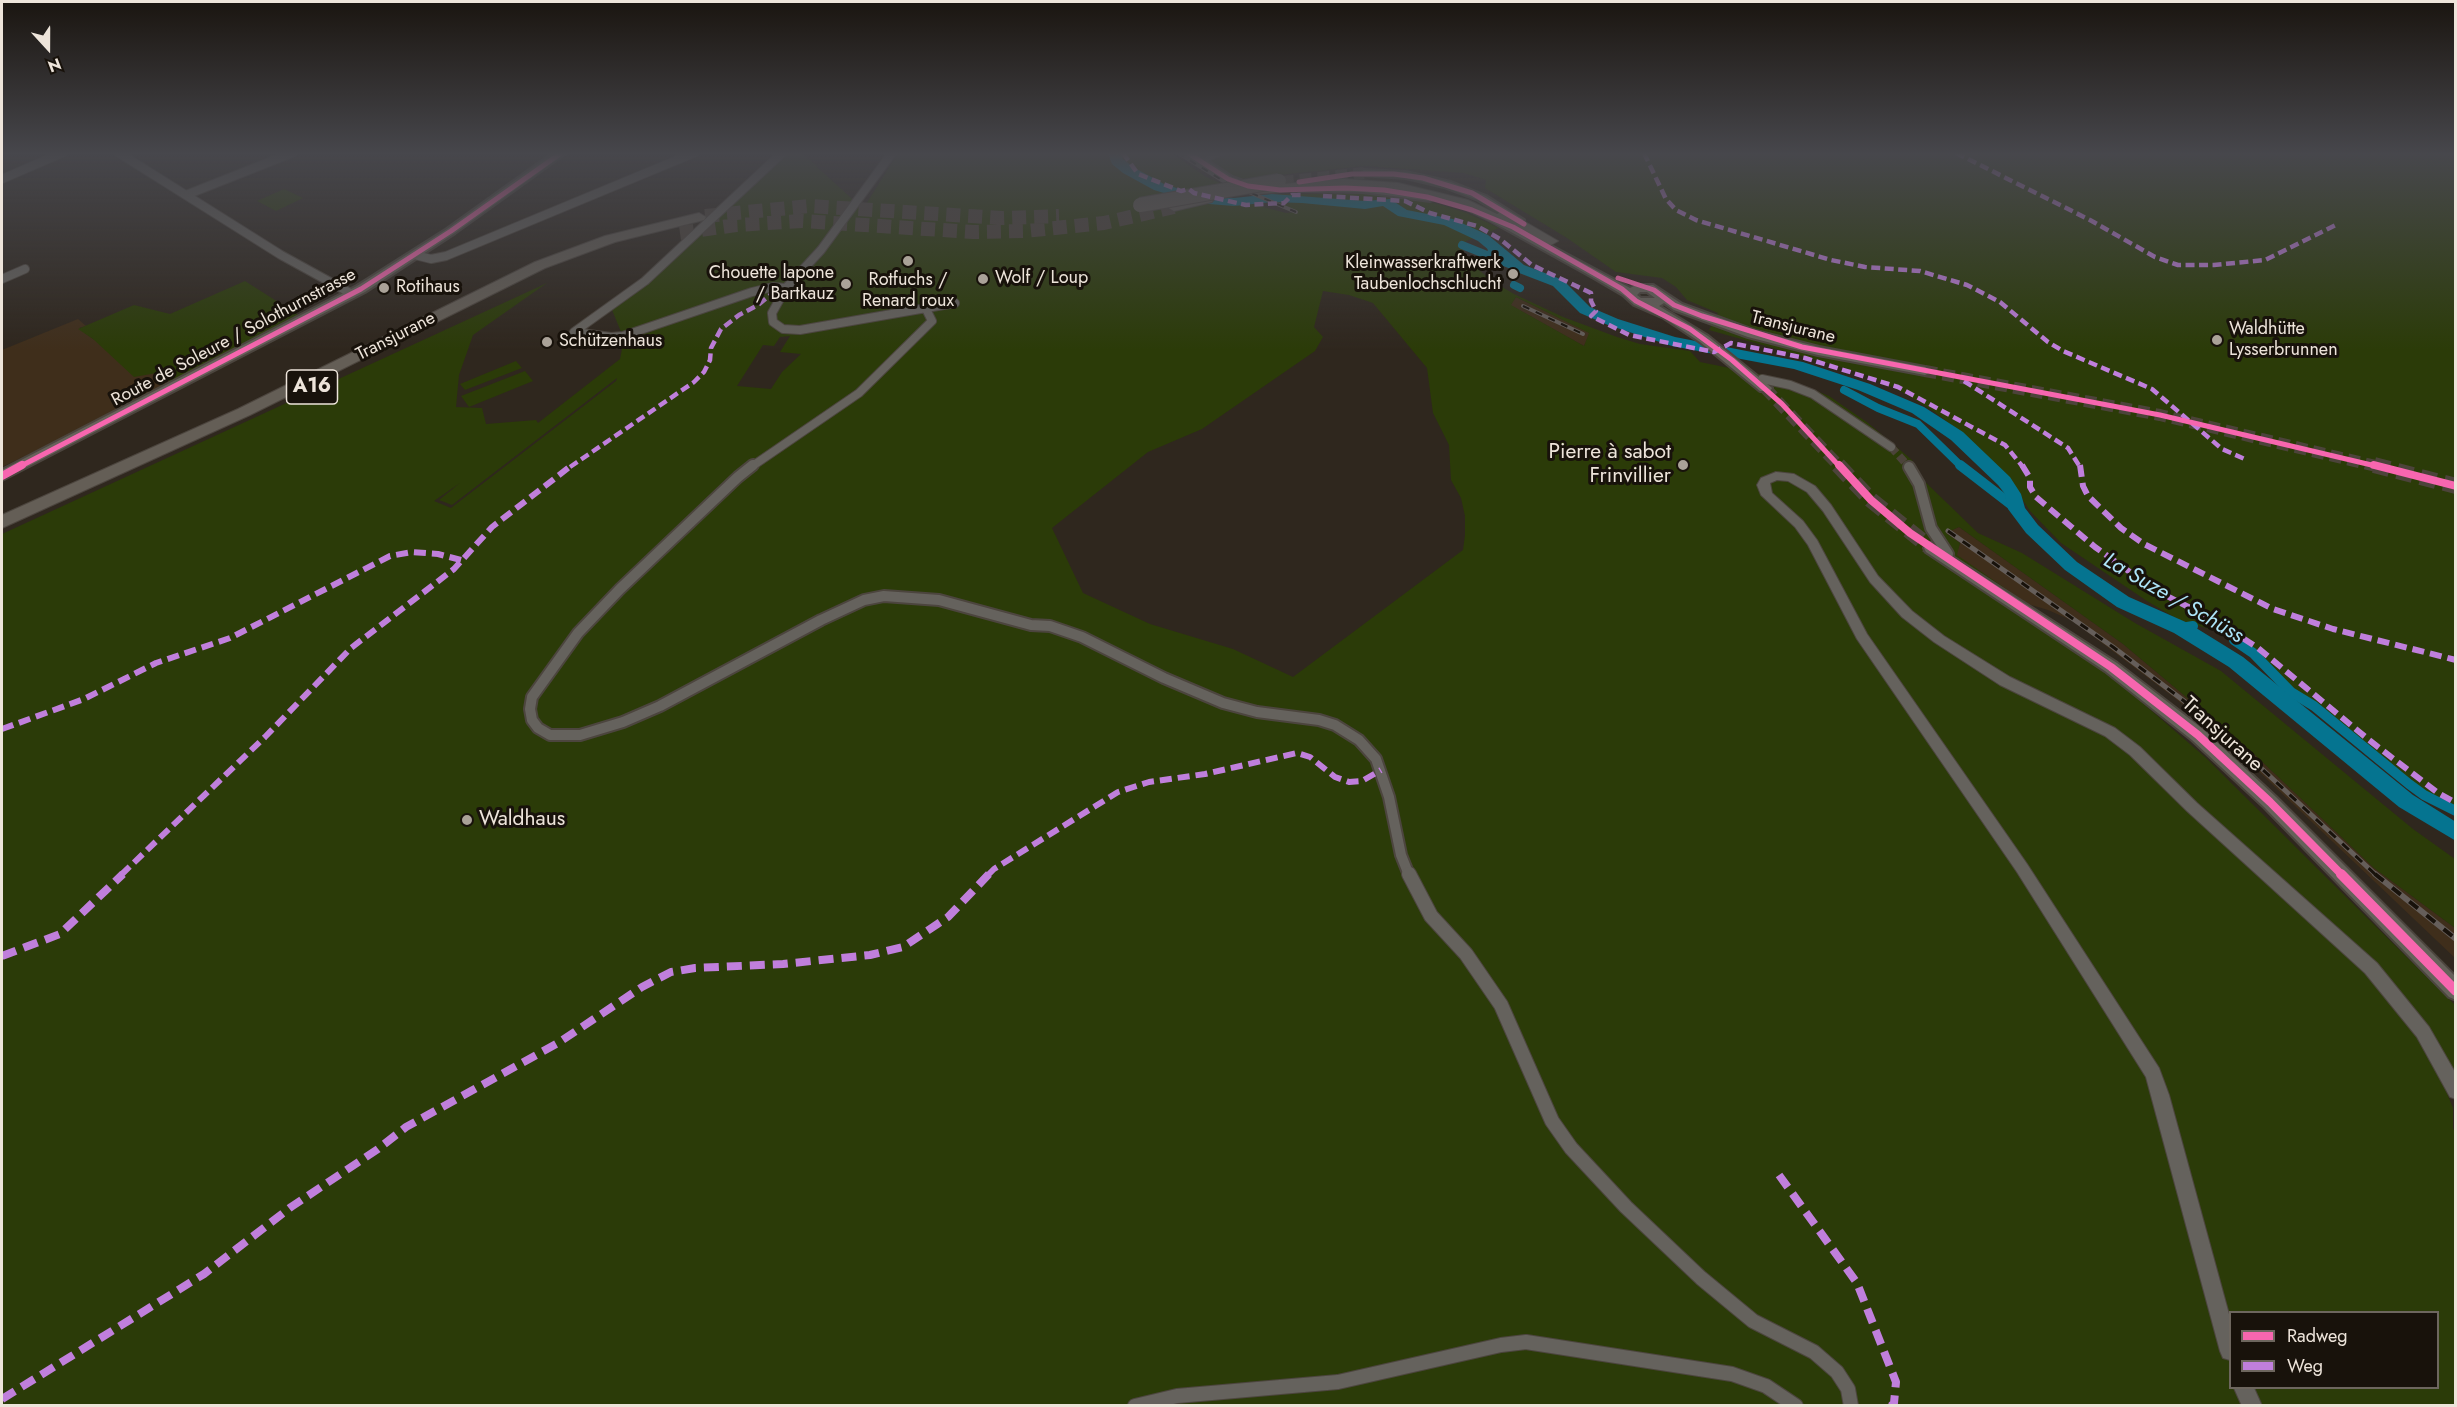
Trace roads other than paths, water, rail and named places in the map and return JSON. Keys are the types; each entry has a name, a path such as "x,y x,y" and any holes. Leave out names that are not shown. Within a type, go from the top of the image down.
{"highway":[{"name":"Transjurane","path":"2,522 253,408 540,265 640,230 691,219"},
{"path":"1498,219 1513,227"},
{"path":"1510,219 1551,241"},
{"name":"Transjurane","path":"2,530 238,423 519,284 575,261 623,246 681,233"}],"main road":[{"name":"Route de Soleure / Solothurnstrasse","path":"2,476 352,294 415,255 467,219"},
{"path":"1493,219 1513,227 1598,275 1630,295 1635,301 1678,321 1759,381"},
{"path":"1515,219 1617,277 1644,288"},
{"path":"1630,295 1634,289 1644,288"},
{"name":"Transjurane","path":"1644,288 1660,294 1674,305 1716,322 1802,347 1925,371"},
{"path":"1644,304 1658,302 1661,299 1660,294"},
{"name":"Transjurane","path":"1931,548 2086,650 2181,721 2270,802 2456,991"}],"street":[{"path":"224,219 322,279 352,294"},
{"path":"415,255 431,259 446,256 536,219"},
{"path":"712,219 645,281 574,332 611,337 623,336 755,291 773,287 786,288"},
{"path":"844,219 821,250 786,288 771,317 778,327 792,330 955,303"},
{"path":"2,279 25,269"},
{"path":"925,308 931,315 932,321 902,354 859,393 772,451 738,477 620,588 578,633 532,697 530,709 535,724 550,735 559,736 599,731 660,706 821,620 864,600 884,596 901,596 939,600 1002,618 1068,632 1222,703 1257,712 1319,720 1347,732 1369,749 1381,770 1401,855 1414,886 1431,916 1466,954 1501,1005 1552,1121 1572,1148 1626,1207 1701,1278 1753,1321 1814,1352 1837,1372 1848,1389 1851,1406"},
{"path":"1759,381 1790,385 1813,393 1891,447"},
{"path":"1909,466 1919,484 1931,528 1948,554"},
{"path":"2229,1347 2161,1095 2152,1073 2016,859 1862,636 1813,543 1799,524 1767,495 1763,486 1765,481 1776,476 1790,477 1811,489 1827,508 1874,579 1907,614 1939,639 1997,676 2110,732 2135,751 2209,823 2372,968 2423,1032 2456,1091"},
{"path":"1135,1406 1177,1396 1338,1382 1501,1345 1526,1342 1732,1374 1766,1386 1796,1406"},
{"path":"2244,1389 2252,1406"}],"waterway":[{"name":"La Suze / Schüss","path":"1431,219 1448,222 1483,238 1519,268 1558,283 1585,310 1613,322 1672,341 1798,365 1864,387 1918,410 1957,436 2004,481 2013,494 2017,509 2032,529 2071,566 2123,602 2181,628 2236,662 2406,801 2456,833"},
{"path":"1462,245 1493,257"},
{"path":"1491,245 1493,257"},
{"path":"1493,257 1519,268"},
{"path":"1514,285 1520,288"},
{"path":"1844,390 1878,408 1918,424 1962,467"},
{"path":"1960,465 2017,509"},
{"path":"2181,628 2193,626"},
{"path":"2234,640 2253,653 2291,692 2314,706 2409,784 2424,795 2456,811"}],"tunnel":[{"path":"680,233 736,225 802,221 973,232 1025,231 1104,223 1123,219"},
{"path":"1925,371 2160,415 2380,467"},
{"path":"1765,388 1840,467"},
{"path":"1891,447 1909,467"},
{"path":"1838,465 1871,500 1931,548"},
{"path":"2374,465 2456,486"}],"railway":[{"path":"1523,306 1583,334"},
{"path":"1948,531 2113,647 2184,701 2247,755 2376,875"},
{"path":"2375,874 2456,939"}],"place":[{"name":"Rotfuchs / Renard roux","path":"908,261"},
{"name":"Kleinwasserkraftwerk Taubenlochschlucht","path":"1513,274"},
{"name":"Wolf / Loup","path":"983,279"},
{"name":"Chouette lapone / Bartkauz","path":"846,284"},
{"name":"Rotihaus","path":"384,288"},
{"name":"Waldhütte Lysserbrunnen","path":"2217,340"},
{"name":"Schützenhaus","path":"547,342"},
{"name":"Pierre à sabot Frinvillier","path":"1683,465"},
{"name":"Waldhaus","path":"467,820"}]}
